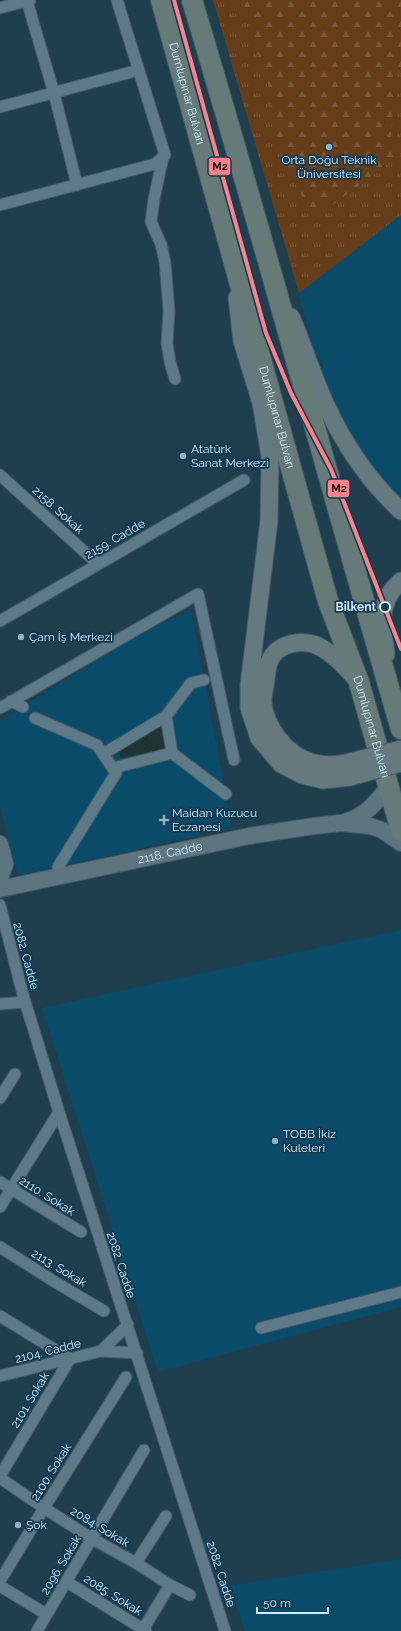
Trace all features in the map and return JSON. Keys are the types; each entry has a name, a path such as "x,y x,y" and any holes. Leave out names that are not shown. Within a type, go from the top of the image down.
{"highway":[{"name":"Dumlupınar Bulvarı","path":"161,0 328,601 359,682 401,832"},
{"path":"192,0 401,729"}],"main road":[{"path":"230,248 242,342 261,403 270,456 269,521 249,685 249,708 259,738 281,764 302,775 323,780 401,749"},
{"path":"270,270 298,332 327,407 360,465 401,511"},
{"path":"394,705 383,631 383,616 385,603 389,594 401,581"},
{"path":"359,682 332,654 320,647 297,642 281,647 270,661 263,694 264,712 273,734 294,755 314,764 334,766 348,770 401,763"}],"street":[{"path":"0,8 28,0 54,93 77,185"},
{"path":"117,0 165,155 163,157 154,199 151,222 161,244 165,262 169,311 167,343 175,379"},
{"path":"0,108 139,70"},
{"path":"0,205 155,164 163,157"},
{"name":"2158. Sokak","path":"0,475 98,564"},
{"name":"2159. Cadde","path":"0,621 244,480"},
{"path":"0,708 198,594 234,760"},
{"path":"103,754 166,716 191,683 204,680"},
{"path":"11,701 23,707"},
{"path":"166,716 172,753 226,794"},
{"path":"35,718 97,745 116,773 58,867"},
{"path":"113,768 172,753"},
{"path":"341,823 354,819 367,812 389,786"},
{"path":"341,823 370,826 382,830 401,843"},
{"name":"2118. Cadde","path":"0,888 249,836 341,823"},
{"path":"0,844 5,864 0,878"},
{"name":"2082. Cadde","path":"0,905 25,1002 58,1112 128,1325 225,1631"},
{"path":"0,1004 25,1002"},
{"path":"0,1098 15,1074"},
{"path":"0,1207 58,1112"},
{"name":"2110. Sokak","path":"0,1182 81,1232"},
{"name":"2113. Sokak","path":"0,1247 55,1282 104,1310"},
{"path":"261,1328 401,1292"},
{"path":"0,1316 70,1359"},
{"name":"2104. Cadde","path":"101,1351 128,1325"},
{"name":"2104. Cadde","path":"0,1376 101,1351 137,1353"},
{"name":"2101. Sokak","path":"0,1477 70,1359"},
{"name":"2100. Sokak","path":"0,1581 126,1377"},
{"name":"2096. Sokak","path":"38,1631 46,1614 67,1582 91,1538 144,1450"},
{"name":"2084. Sokak","path":"0,1477 44,1508 91,1538 136,1563 170,1585 190,1595"},
{"path":"136,1563 166,1516"},
{"name":"2085. Sokak","path":"67,1582 144,1630"},
{"path":"144,1630 170,1585"},
{"path":"0,1586 46,1614"}],"shaded area":[{"name":"Orta Doğu Teknik Üniversitesi","path":"213,0 401,0 401,499 391,490 361,453 339,415 321,369 323,361 316,356 299,298 300,295"},
{"path":"191,610 232,827 131,851 25,874 19,874 17,872 0,807 0,721 137,636"},
{"path":"163,725 166,750 121,758 117,750"},
{"path":"401,930 401,1307 158,1372 42,1008"},
{"path":"401,1559 401,1631 245,1631 231,1585"}],"green space":[{"name":"Orta Doğu Teknik Üniversitesi","path":"213,0 401,0 401,215 299,293"},
{"path":"241,0 401,0 401,70 395,71 391,136 400,155 315,218 285,167 273,126 269,88"}],"transit line":[{"name":"M2","path":"174,0 266,333 291,393 331,469 401,649"}],"place":[{"name":"Orta Doğu Teknik Üniversitesi","path":"329,147"},
{"name":"Atatürk Sanat Merkezi","path":"183,456"},
{"name":"Bilkent","path":"385,607"},
{"name":"Çam İş Merkezi","path":"21,637"},
{"name":"Maidan Kuzucu Eczanesi","path":"164,820"},
{"name":"TOBB İkiz Kuleleri","path":"275,1141"},
{"name":"Şok","path":"18,1525"}]}
